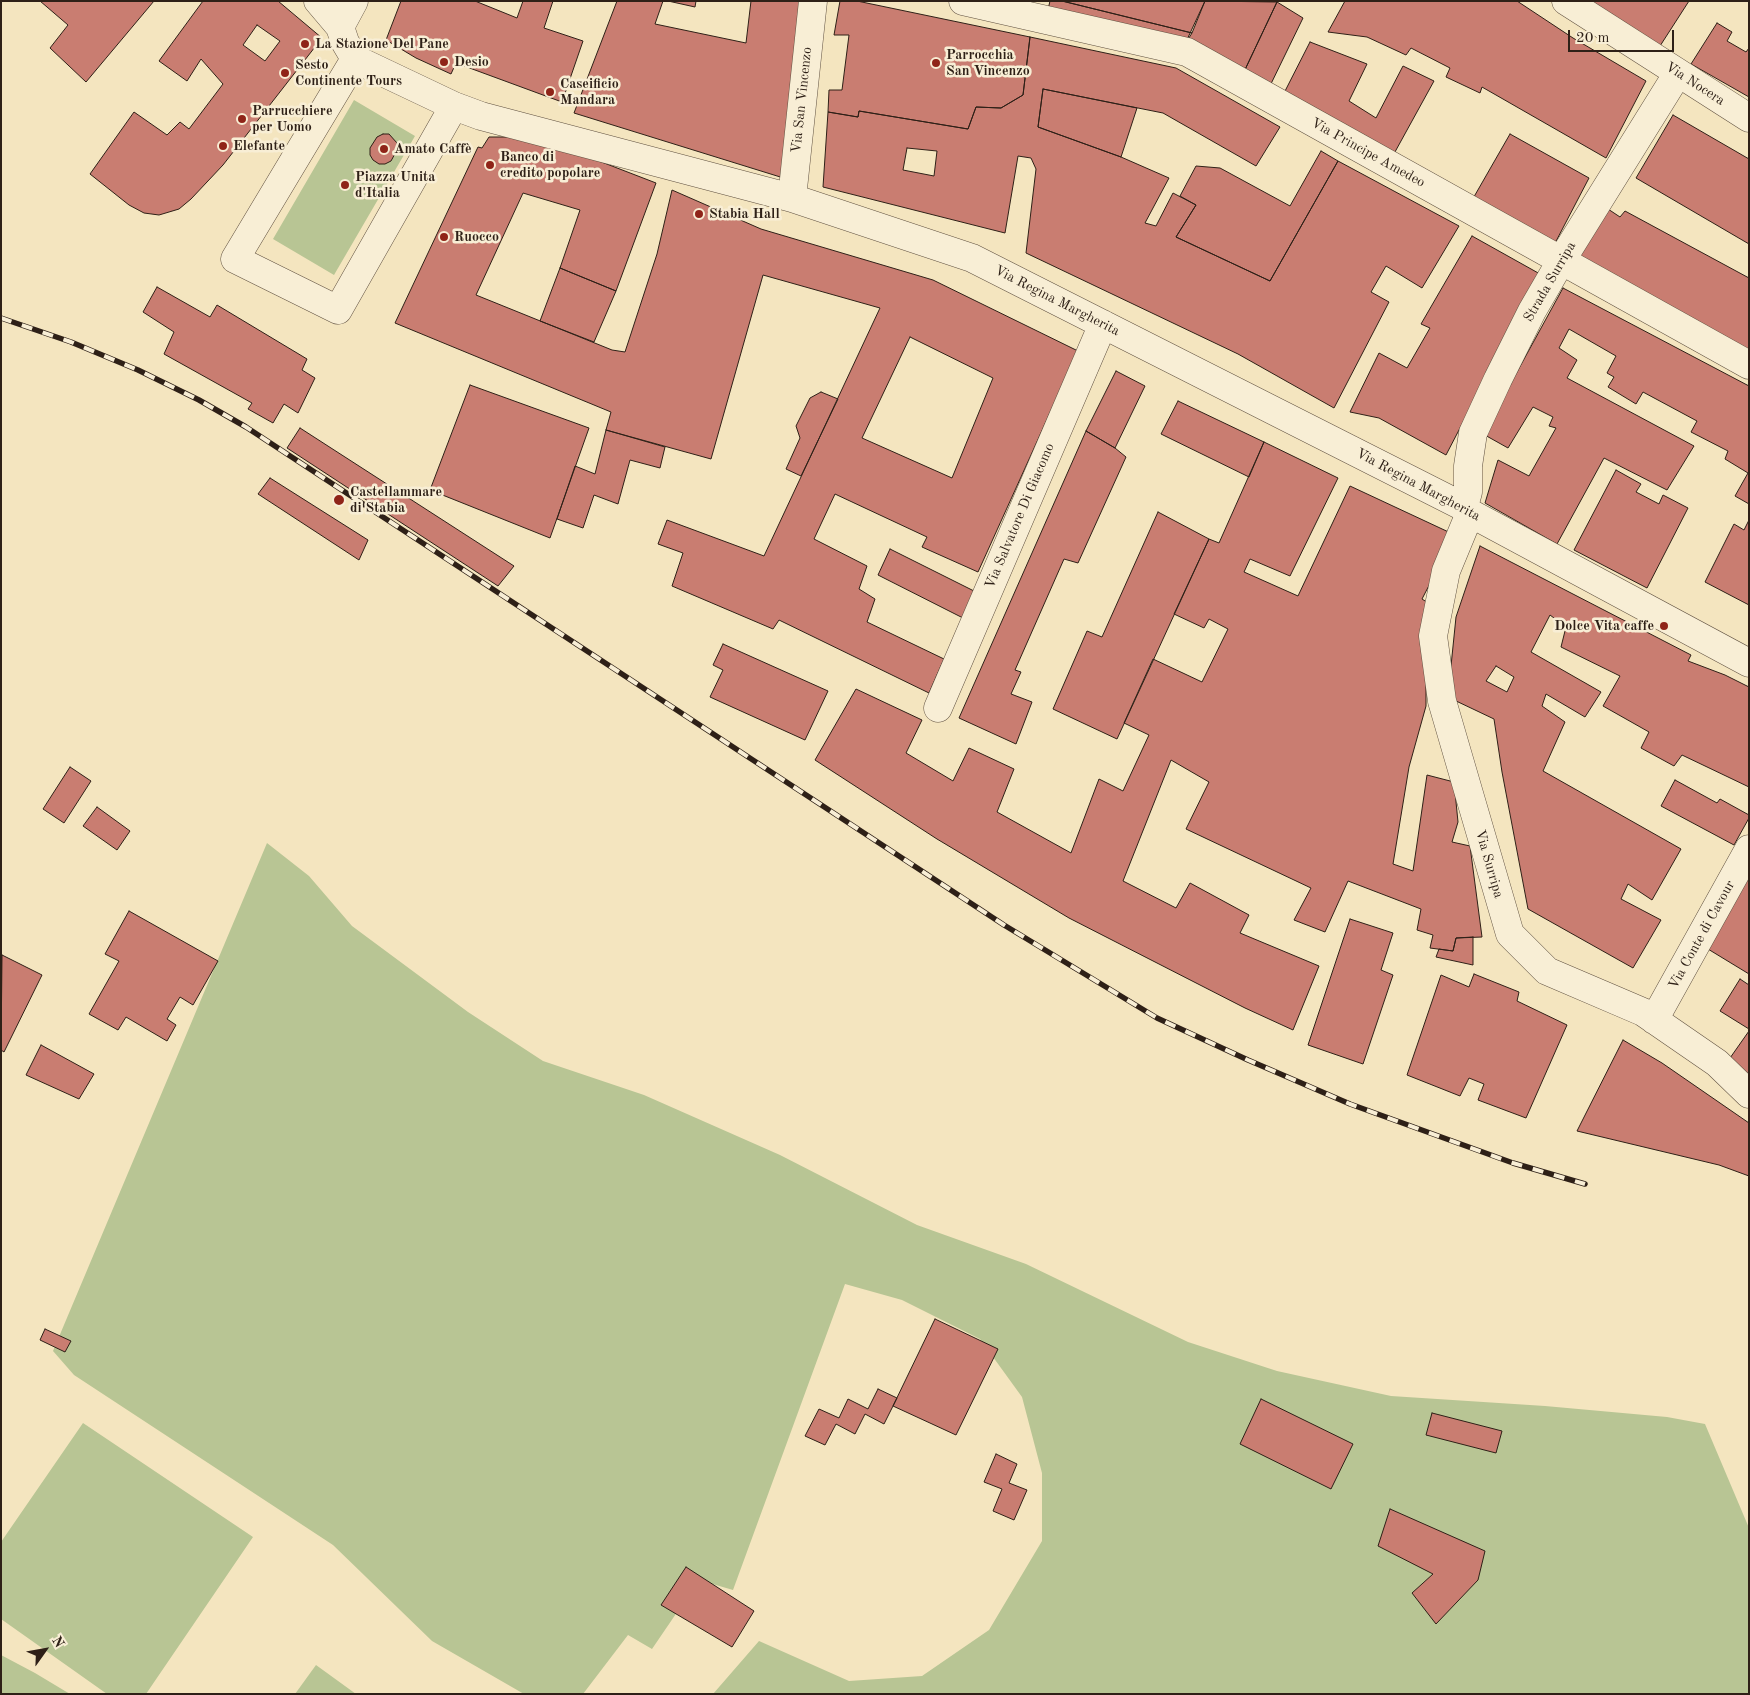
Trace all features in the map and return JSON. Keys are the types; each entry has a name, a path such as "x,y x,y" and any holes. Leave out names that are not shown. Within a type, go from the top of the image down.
{"street":[{"path":"318,1 340,27 345,42 355,59 235,259 338,310 454,106"},
{"path":"340,27 354,1"},
{"name":"Via San Vincenzo","path":"792,198 813,1"},
{"name":"Via Principe Amedeo","path":"964,1 1187,52 1749,365"},
{"name":"Via Nocera","path":"1566,1 1749,118"},
{"name":"Via Regina Margherita","path":"355,59 454,106 482,116 792,198 972,258 1467,510 1749,663"},
{"name":"Strada Surripa","path":"1467,510 1468,466 1473,433 1498,379 1561,261 1678,73"},
{"name":"Via Salvatore Di Giacomo","path":"938,708 1103,324"},
{"name":"Via Surripa","path":"1467,510 1446,571 1433,636 1442,701 1510,934 1547,971 1643,1012 1717,1063 1749,1094"},
{"name":"Via Conte di Cavour","path":"1654,1020 1749,849"}],"green space":[{"path":"354,100 415,136 334,275 273,239"},
{"path":"267,843 309,876 352,926 468,1012 543,1061 644,1095 780,1155 917,1225 1026,1264 1188,1342 1277,1371 1391,1396 1545,1406 1667,1417 1705,1424 1749,1528 1749,1694 713,1694 759,1641 849,1681 922,1676 989,1630 1042,1541 1042,1473 1022,1397 980,1339 902,1300 845,1284 733,1590 699,1580 652,1649 628,1635 583,1694 524,1694 432,1641 333,1545 74,1375 53,1351"},
{"path":"83,1423 253,1537 146,1694 107,1694 1,1619 1,1542"},
{"path":"1,1655 35,1673 70,1694 1,1694"},
{"path":"316,1665 356,1694 295,1694"}],"building":[{"path":"40,1 154,1 86,82 50,48 68,25"},
{"path":"203,1 278,1 322,38 223,165 179,209 159,215 144,213 129,205 90,174 134,112 167,135 180,122 189,129 223,84 201,59 187,81 159,61","holes":["257,25 280,41 265,61 243,45"]},
{"path":"401,1 475,1 517,18 523,1 553,1 544,28 583,41 562,102 456,63 451,74 416,58 386,40"},
{"path":"617,1 663,1 655,24 746,43 751,1 808,1 790,180 574,113"},
{"path":"668,1 696,1 695,7"},
{"name":"Parrocchia San Vincenzo","path":"840,1 857,1 1030,37 1023,95 1001,108 976,107 968,129 859,111 858,117 828,112 829,90 842,90 849,35 834,35"},
{"path":"1050,1 1062,1 1192,33 1185,44 1047,14"},
{"path":"1062,1 1205,1 1192,33"},
{"path":"1205,1 1277,2 1242,76 1185,44"},
{"path":"1345,1 1517,1 1573,38 1646,81 1606,158 1482,87 1480,93 1446,77 1450,68 1411,48 1406,55 1367,37 1328,32"},
{"path":"1584,1 1689,1 1660,46"},
{"path":"1277,2 1303,18 1267,92 1242,76"},
{"path":"1717,23 1732,32 1727,41 1746,52 1749,48 1749,97 1691,64"},
{"path":"1030,37 1176,68 1280,127 1256,166 1163,113 1043,89 1038,127 1121,157 1169,178 1145,223 1156,226 1173,193 1196,205 1176,237 1270,281 1338,161 1459,226 1422,288 1386,266 1371,292 1389,302 1334,408 1238,354 1026,253 1036,169 1031,158 1018,156 1005,233 823,187 828,112 858,117 859,111 968,129 976,107 1001,108 1023,95","holes":["907,148 937,151 934,176 903,170"]},
{"path":"1310,42 1367,64 1349,101 1376,118 1403,66 1434,81 1390,161 1282,97"},
{"path":"1043,89 1137,108 1121,157 1038,127"},
{"path":"1673,115 1749,159 1749,244 1636,178"},
{"path":"516,129 656,183 616,291 560,268 580,210 523,193 476,295 612,350 625,352 657,254 672,190 761,229 933,280 1078,351 978,572 922,547 927,537 835,494 814,539 867,566 859,589 875,599 867,622 944,659 929,693 779,620 773,629 672,586 683,553 658,544 667,520 764,556 880,308 763,275 711,459 606,430 611,412 395,323 478,147 482,148 489,137 512,137","holes":["910,337 993,378 952,478 862,438"]},
{"name":"Amato Caffè","path":"389,134 397,143 397,150 391,161 379,164 370,155 370,148 377,137"},
{"path":"1510,134 1589,178 1553,247 1471,202"},
{"path":"1321,151 1338,161 1270,281 1176,237 1196,205 1180,196 1196,166 1220,168 1290,206"},
{"path":"1602,205 1620,217 1625,211 1749,278 1749,358 1574,258"},
{"path":"1472,236 1540,274 1446,455 1379,418 1350,412 1379,353 1407,368 1430,328 1421,324"},
{"path":"560,268 616,291 594,342 540,321"},
{"path":"157,287 210,317 217,305 307,359 302,370 315,378 298,413 284,404 273,423 248,409 252,403 164,354 174,332 143,312"},
{"path":"1563,288 1749,386 1749,504 1735,496 1748,473 1725,459 1728,451 1691,432 1697,421 1643,392 1636,404 1608,387 1614,377 1607,373 1616,356 1569,329 1559,348 1577,360 1567,378 1694,446 1667,490 1604,458 1557,544 1485,503 1498,460 1529,476 1556,428 1549,426 1553,417 1533,407 1508,448 1483,434"},
{"path":"1116,371 1145,386 1115,448 1086,431"},
{"path":"470,385 589,428 550,538 430,490"},
{"path":"821,392 838,399 801,476 786,469 800,438 796,426 810,398"},
{"path":"1178,401 1264,442 1249,477 1161,434"},
{"path":"300,428 514,566 498,586 287,448"},
{"path":"606,430 665,447 660,468 630,460 618,504 594,495 583,528 557,519 575,466 595,474"},
{"path":"1086,431 1115,448 1126,457 1078,563 1064,559 1015,670 1021,672 1011,694 1032,702 1016,744 959,718"},
{"path":"1264,442 1338,478 1290,576 1250,559 1244,572 1298,596 1350,486 1455,535 1422,599 1436,608 1426,634 1426,706 1409,767 1393,864 1413,871 1427,775 1454,782 1458,822 1452,842 1470,846 1482,937 1456,938 1453,951 1430,948 1433,935 1417,930 1421,909 1348,881 1325,932 1294,920 1311,888 1186,829 1209,782 1171,760 1123,881 1176,908 1190,883 1249,915 1240,933 1319,966 1293,1030 1245,1008 1069,918 937,839 815,760 856,689 922,720 906,753 953,781 969,748 1014,769 997,812 1071,853 1099,779 1123,791 1149,735 1124,723 1153,659 1202,682 1228,629 1209,619 1204,628 1174,614 1209,539 1219,543"},
{"path":"1616,470 1641,484 1636,492 1659,504 1663,495 1688,508 1647,588 1574,550"},
{"path":"270,478 368,540 359,560 258,494"},
{"path":"1158,512 1209,539 1117,739 1053,709 1087,631 1102,637"},
{"path":"1749,520 1749,605 1705,582 1734,524 1744,530"},
{"path":"1480,546 1691,655 1688,661 1725,675 1749,687 1749,787 1682,755 1674,766 1641,748 1649,732 1603,706 1620,676 1561,647 1566,627 1550,615 1531,652 1601,692 1585,717 1546,694 1542,706 1565,722 1543,771 1681,849 1652,900 1628,884 1621,899 1661,920 1633,968 1528,909 1494,719 1454,700 1451,666 1456,617","holes":["1496,666 1514,677 1507,692 1486,681"]},
{"path":"890,549 976,592 963,618 878,575"},
{"path":"723,644 828,691 805,740 710,697 723,670 713,665"},
{"path":"70,767 91,781 64,823 43,809"},
{"path":"1675,780 1717,803 1720,799 1749,815 1734,845 1661,806"},
{"path":"97,807 130,831 117,850 83,826"},
{"path":"1749,868 1749,974 1703,946"},
{"path":"129,911 218,961 193,1005 180,997 167,1019 176,1025 167,1041 126,1017 118,1030 89,1014 119,961 105,954"},
{"path":"1350,919 1393,933 1381,970 1393,975 1363,1064 1308,1045"},
{"path":"1473,937 1473,965 1436,957 1439,949 1453,951 1456,938"},
{"path":"2,955 42,975 4,1052 1,1050"},
{"path":"1474,974 1519,992 1517,1001 1567,1025 1526,1118 1478,1100 1484,1084 1469,1078 1460,1096 1407,1075 1441,975 1469,987"},
{"path":"1740,979 1749,985 1749,1029 1720,1011"},
{"path":"1749,1031 1749,1086 1723,1068"},
{"path":"1623,1040 1662,1063 1749,1123 1749,1176 1719,1165 1577,1131"},
{"path":"41,1045 94,1074 79,1099 26,1075"},
{"path":"935,1319 998,1349 956,1435 893,1406"},
{"path":"45,1329 71,1341 65,1352 40,1340"},
{"path":"878,1389 897,1398 884,1424 865,1414 855,1434 836,1424 825,1445 805,1436 819,1409 839,1418 848,1399 868,1409"},
{"path":"1261,1399 1353,1444 1331,1489 1240,1444"},
{"path":"1432,1413 1502,1431 1496,1453 1426,1435"},
{"path":"996,1454 1017,1464 1009,1483 1027,1490 1014,1520 993,1511 1002,1489 984,1482"},
{"path":"1390,1509 1485,1551 1478,1580 1436,1624 1412,1593 1433,1574 1378,1546"},
{"path":"686,1567 754,1611 732,1647 661,1605"}],"railway":[{"path":"1,318 71,342 138,370 199,400 246,427 1004,925 1157,1018 1350,1104 1513,1163 1585,1184"}],"place":[{"name":"La Stazione Del Pane","path":"305,44"},
{"name":"Desio","path":"444,62"},
{"name":"Parrocchia San Vincenzo","path":"936,63"},
{"name":"Sesto Continente Tours","path":"285,73"},
{"name":"Caseificio Mandara","path":"550,92"},
{"name":"Parrucchiere per Uomo","path":"242,119"},
{"name":"Elefante","path":"223,146"},
{"name":"Amato Caffè","path":"384,149"},
{"name":"Banco di credito popolare","path":"490,165"},
{"name":"Piazza Unita d'Italia","path":"345,185"},
{"name":"Stabia Hall","path":"699,214"},
{"name":"Ruocco","path":"444,237"},
{"name":"Castellammare di Stabia","path":"339,500"},
{"name":"Dolce Vita caffe","path":"1664,626"}]}
